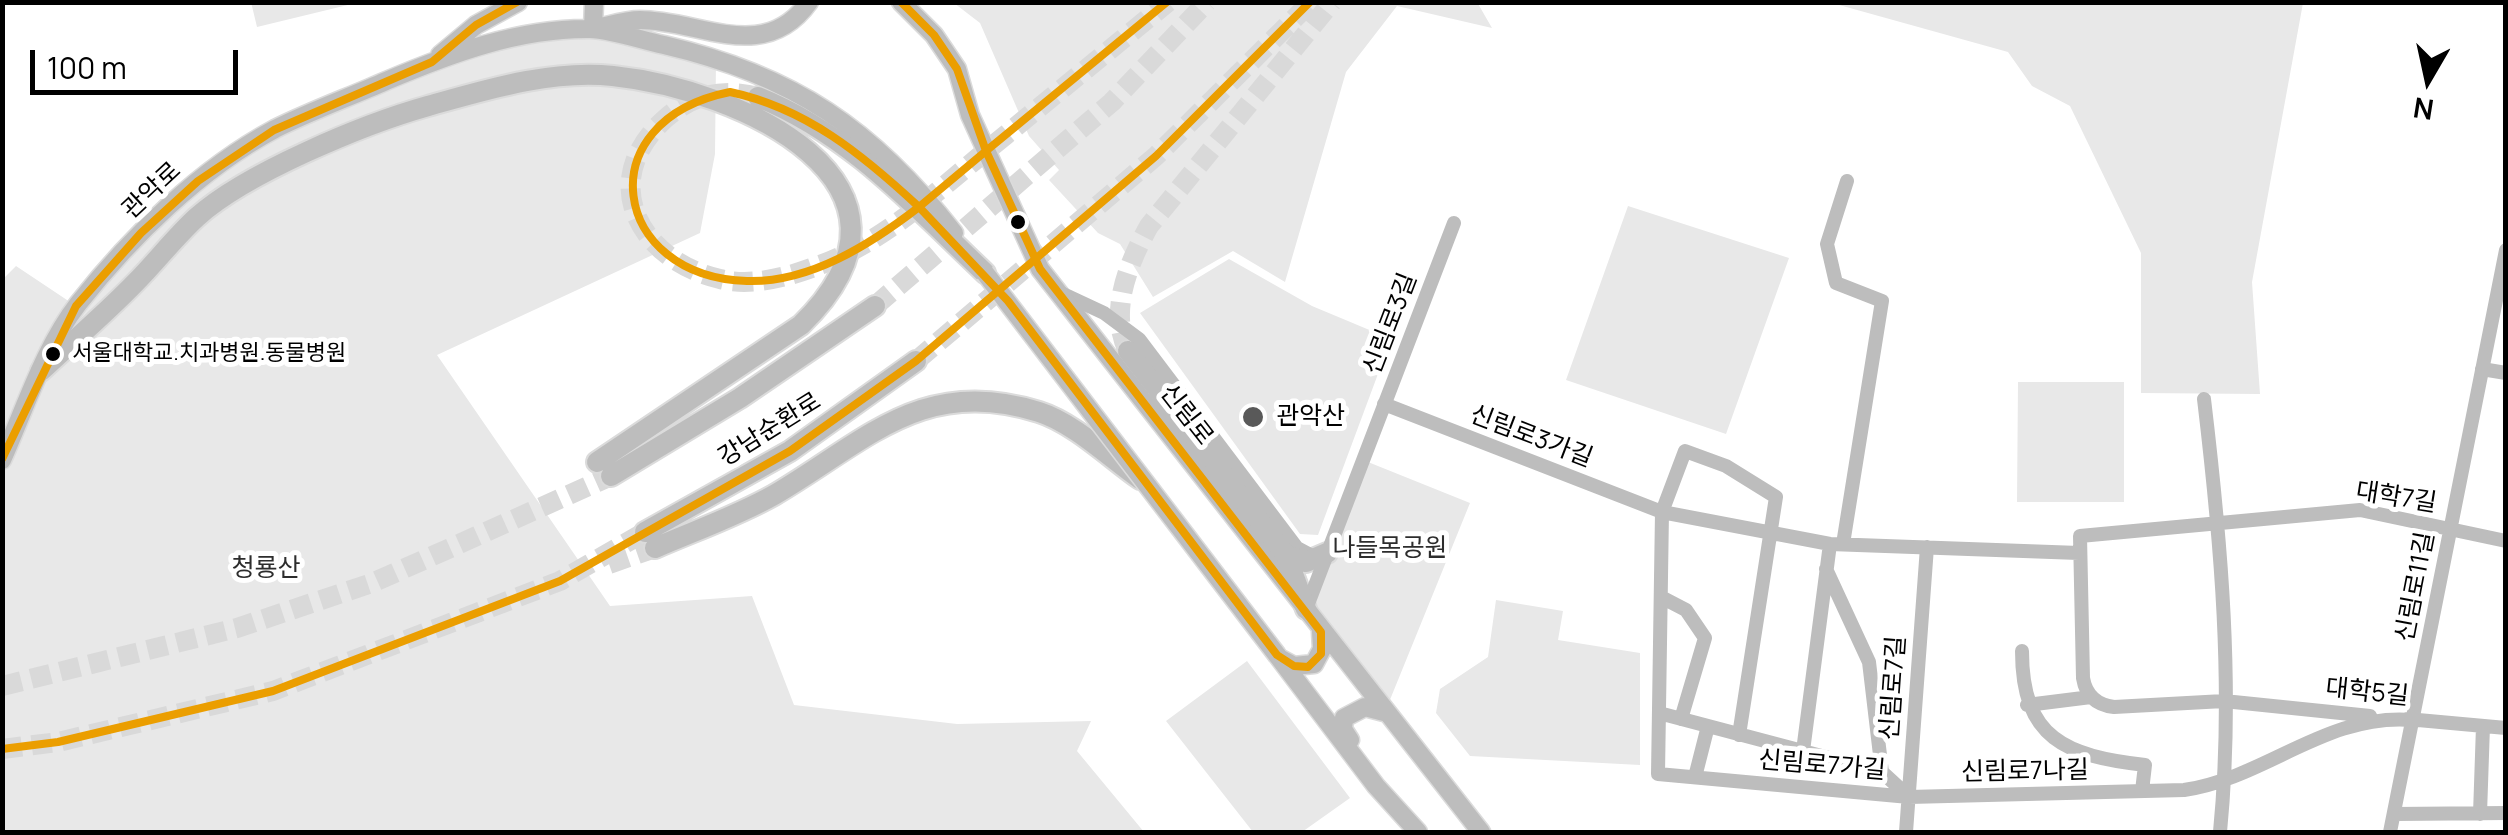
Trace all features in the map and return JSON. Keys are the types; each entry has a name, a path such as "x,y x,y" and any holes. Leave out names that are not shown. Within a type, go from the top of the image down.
{"highway":[{"name":"강남순환로","path":"41,371 199,215 250,182 358,131 424,107 515,84 611,75 731,108 782,130 831,170 847,202 850,229 844,266 824,302 801,325 604,469 740,398 874,306"},
{"path":"758,97 792,111 870,162 985,273"},
{"path":"1128,351 1286,555 1306,609"},
{"name":"강남순환로","path":"916,361 790,452 650,540 772,496 873,432 933,404 972,400 1042,412 1148,484"},
{"path":"1286,555 1306,562 1327,553"}],"main road":[{"name":"관악로","path":"432,62 476,25 518,2"},
{"path":"594,2 593,29 640,20 756,37 787,25 810,2"},
{"name":"신림로","path":"900,2 934,35 957,69 970,115 1040,269 1320,632 1481,832"},
{"name":"관악로","path":"2,460 41,371 76,306 141,233 198,182 274,130 432,62 517,37 593,29 759,74 832,111 864,135 919,188 985,273"},
{"path":"985,273 1362,768 1418,832"},
{"path":"1277,655 1294,666 1314,664 1322,649 1320,632"},
{"path":"1362,768 1358,752 1343,729 1344,718 1365,707 1384,712"}],"street":[{"path":"1803,751 1826,569 1836,544 1882,301 1836,283 1827,244 1847,181"},
{"name":"신림로3길","path":"1306,609 1454,223"},
{"name":"신림로11길","path":"2390,832 2482,369 2501,296 2506,250"},
{"path":"1059,292 1104,312 1139,339 1297,548 1313,556 1327,553"},
{"path":"2482,369 2506,373"},
{"path":"2204,399 2219,521 2225,781 2220,832"},
{"name":"신림로3가길","path":"1384,404 1662,512 1836,544 2080,553"},
{"path":"1662,512 1684,452 1726,466 1776,498 1739,735"},
{"name":"대학7길","path":"2080,553 2080,536 2360,510 2506,542"},
{"name":"신림로7가길","path":"1662,512 1658,774 1909,797"},
{"name":"신림로7길","path":"1906,832 1927,547"},
{"path":"2080,553 2082,678 2091,698"},
{"name":"신림로7가길","path":"1826,569 1869,662 1882,772"},
{"path":"1661,598 1686,610 1705,638 1681,718"},
{"path":"2022,651 2026,705"},
{"name":"대학5길","path":"2026,705 2091,698 2114,707 2224,701 2506,728"},
{"name":"신림로7나길","path":"2026,705 2036,719 2082,755 2144,765 2142,792"},
{"name":"신림로7가길","path":"1659,712 1882,772 1909,797"},
{"name":"신림로7나길","path":"1909,797 2184,790 2225,781 2324,732 2379,719 2412,720"},
{"path":"1696,777 1708,726"},
{"path":"2480,814 2482,726"},
{"path":"2394,814 2506,813"}],"green space":[{"path":"251,2 356,2 356,3 257,27"},
{"path":"1477,2 1492,28 1397,6 1346,72 1285,282 1233,251 1153,297 1120,244 1098,233 1049,180 1059,170 1029,136 980,23 954,3"},
{"path":"1832,3 2303,3 2252,282 2260,394 2141,393 2141,253 2070,106 2032,86 2008,52"},
{"name":"청룡산","path":"593,29 716,60 715,154 700,233 437,355 610,606 752,596 794,705 957,724 1091,721 1077,751 1144,832 3,832 3,279 16,266 76,306 141,233 274,130 432,62"},
{"path":"1628,206 1789,258 1726,434 1566,380"},
{"path":"1229,259 1312,306 1391,339 1318,535 1300,534 1140,313"},
{"path":"2018,382 2124,382 2124,502 2017,502"},
{"name":"나들목공원","path":"1363,460 1470,503 1385,712 1306,609"},
{"path":"1496,600 1563,611 1558,640 1640,653 1640,765 1470,756 1436,713 1440,689 1488,657"},
{"path":"1247,661 1350,798 1302,832 1253,832 1166,721"}],"tunnel":[{"path":"758,97 721,93 687,103 666,118 645,142 633,167 631,191 636,215 648,236 667,255 720,279 769,280 806,270 864,245 926,201 1168,2"},
{"path":"875,306 1112,102 1207,2"},
{"path":"916,361 1156,156 1311,2"},
{"path":"1128,351 1122,336 1121,303 1128,271 1149,226 1332,2"},
{"path":"2,686 237,628 372,583 611,476"},
{"path":"2,749 58,742 273,691 560,581 645,532"},
{"path":"609,564 655,548"}],"transit line":[{"path":"2,459 76,306 141,233 198,181 274,130 432,62 476,25 517,2"},
{"path":"901,2 934,35 957,69 986,151"},
{"path":"986,151 1167,2"},
{"path":"2,749 58,742 273,691 560,581 790,451 916,361 1156,156 1310,2"},
{"path":"730,92 784,109 832,136 919,207 839,259 771,280 747,281 701,273 667,254 644,227 634,196 636,163 653,133 684,108 730,92"},
{"path":"919,207 1008,301 1277,655 1294,666 1308,667 1321,654 1321,632 1040,269 986,151"},
{"path":"919,207 986,151"}],"place":[{"name":"서울대학교.치과병원.동물병원","path":"53,354"},
{"name":"관악산","path":"1253,417"}]}
